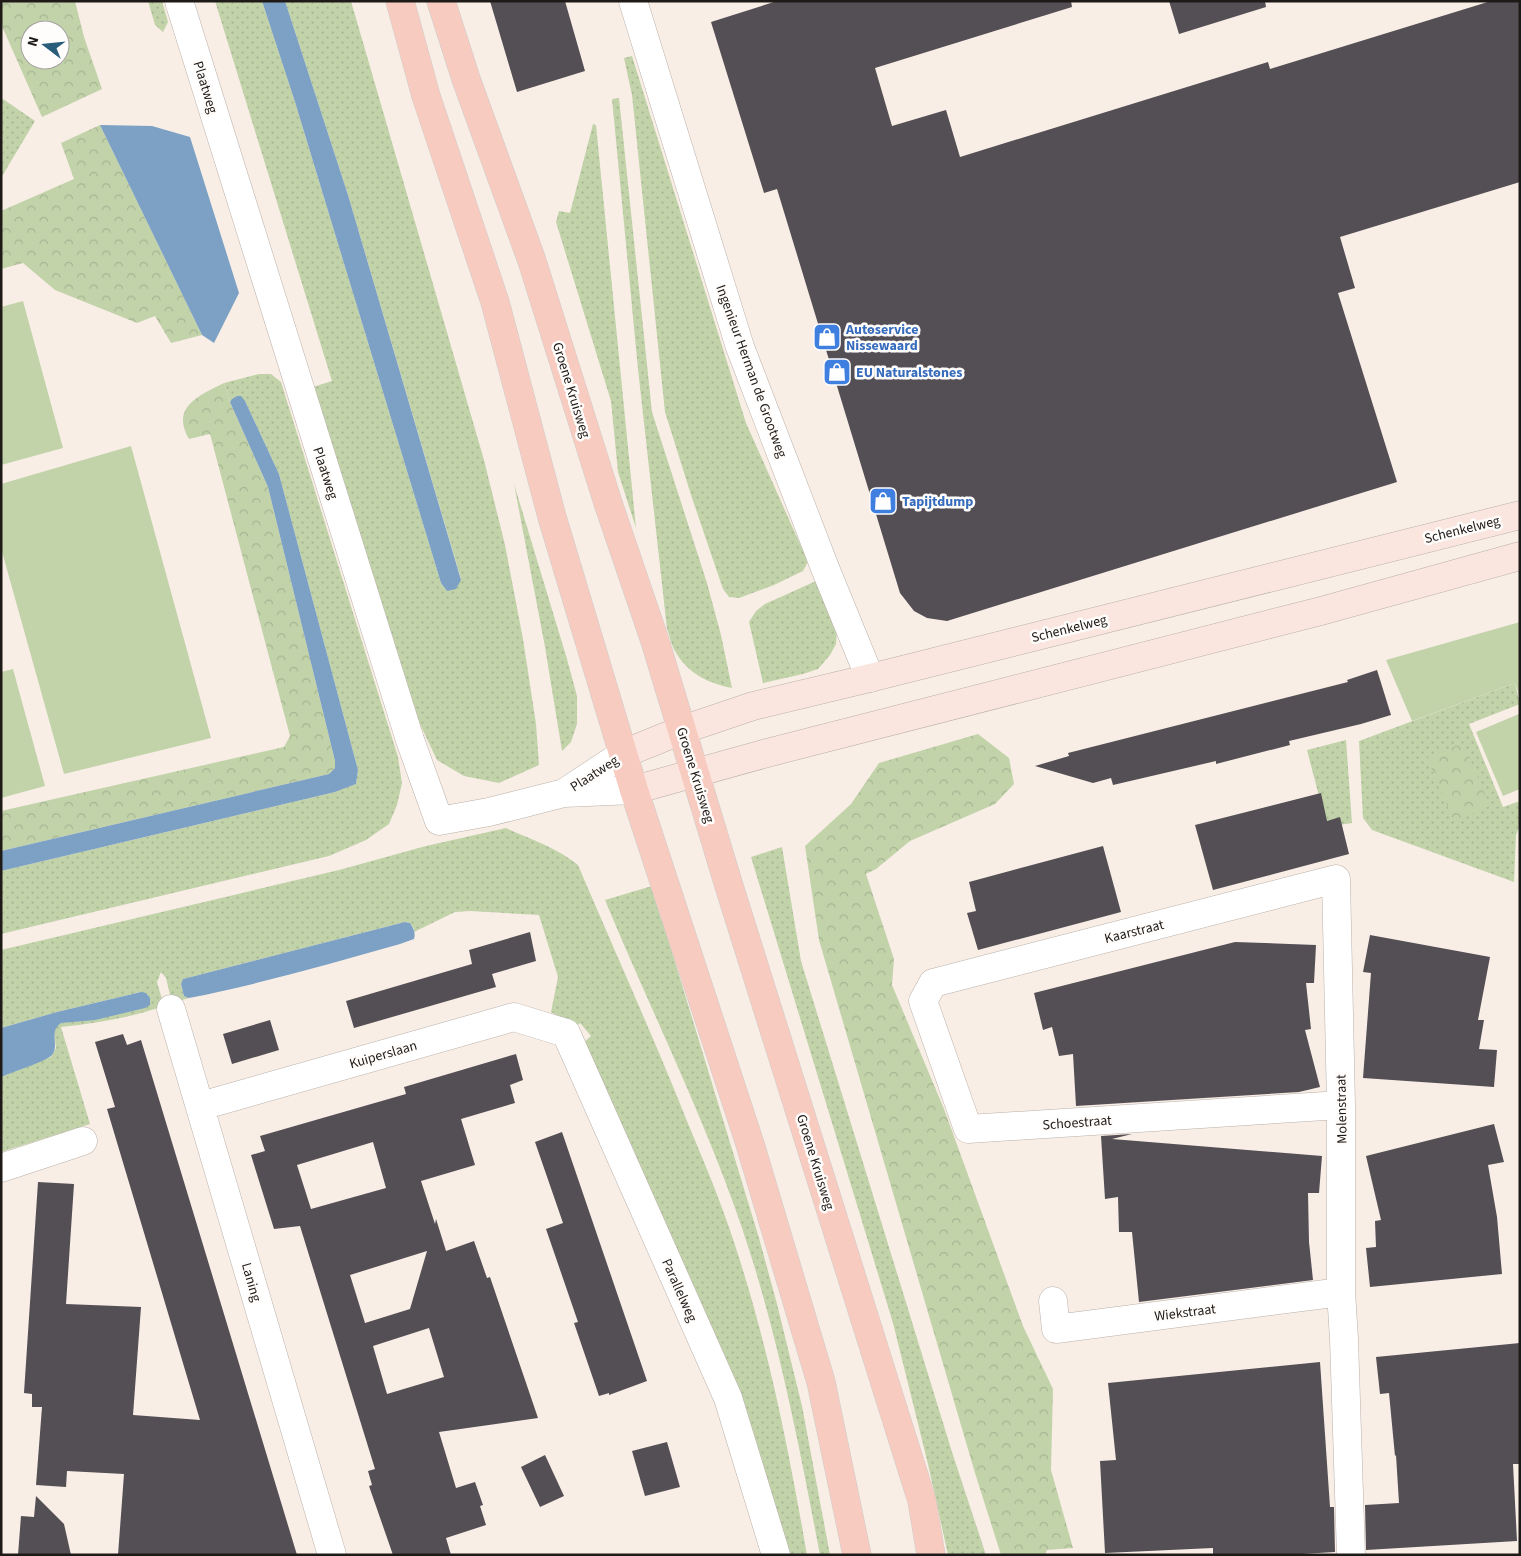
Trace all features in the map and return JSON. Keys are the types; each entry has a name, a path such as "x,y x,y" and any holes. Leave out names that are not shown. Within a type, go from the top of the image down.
{"main road":[{"path":"400,1 426,96 495,302 552,517 623,754 750,1144 818,1372 857,1555"},
{"name":"Groene Kruisweg","path":"441,1 466,79 532,261 608,503 696,772 726,878 922,1501 931,1555"},
{"name":"Schenkelweg","path":"623,754 682,730 774,700 870,678 1520,515"},
{"path":"634,790 696,772 1321,611 1520,556"}],"street":[{"name":"Plaatweg","path":"179,1 410,740 439,821 489,812 564,792 634,790"},
{"name":"Ingenieur Herman de Grootweg","path":"632,1 740,347 825,568 870,678"},
{"name":"Plaatweg","path":"564,792 623,754"},
{"name":"Kaarstraat","path":"933,983 1336,879"},
{"name":"Molenstraat","path":"1336,879 1341,1105 1341,1292 1351,1555"},
{"name":"Schoestraat","path":"933,983 923,1001 968,1129 1341,1105"},
{"name":"Laning","path":"171,1009 332,1555"},
{"name":"Kuiperslaan","path":"201,1106 514,1017 566,1033"},
{"name":"Parallelweg","path":"566,1033 728,1398 776,1555"},
{"path":"1,1168 83,1141"},
{"name":"Wiekstraat","path":"1053,1301 1056,1329 1341,1292"}],"green space":[{"path":"1,1 75,1 84,37 102,89 42,117 21,70 70,70 70,20 20,20 20,67 1,24"},
{"path":"148,1 162,1 168,22 163,32 155,25"},
{"path":"215,1 262,1 295,102 441,583 447,591 461,579 348,195 285,1 351,1 484,460 505,545 523,639 536,724 539,765 499,783 464,776 437,760 417,718 313,387 332,381"},
{"path":"632,56 746,423 808,562 803,571 774,585 739,598 729,597 723,589 665,412 632,95 624,58"},
{"path":"619,98 652,412 707,583 721,635 732,688 707,680 686,666 674,649 667,629 638,369 612,99"},
{"path":"3,99 35,121 1,178 1,100"},
{"path":"593,124 596,125 636,528 618,472 611,401 556,222 559,211 570,213"},
{"path":"100,125 202,335 171,343 155,316 137,323 55,290 23,263 1,269 1,211 74,179 61,143"},
{"path":"23,301 63,448 1,465 1,307"},
{"path":"259,374 271,374 281,382 398,757 402,783 397,805 389,824 366,840 329,856 1,934 1,871 335,792 356,784 358,770 279,474 245,401 230,402 224,383"},
{"path":"224,383 230,402 268,487 335,761 335,768 329,774 1,851 1,811 284,747 290,736 210,434 189,439 184,428 183,418 185,410 190,404 206,392"},
{"path":"131,446 211,738 64,774 1,548 1,484"},
{"path":"514,484 577,696 577,724 571,742 562,751 545,647"},
{"path":"816,581 837,628 836,644 830,655 818,669 763,683 749,622 756,611 765,604"},
{"path":"1520,622 1520,694 1515,683 1412,721 1386,660"},
{"path":"13,669 45,786 1,798 1,672"},
{"path":"1515,683 1520,704 1469,724 1503,807 1520,801 1520,825 1516,835 1514,882 1372,830 1363,818 1359,741"},
{"path":"1519,714 1520,789 1503,796 1476,732"},
{"path":"978,734 1009,758 1014,784 995,804 910,841 876,869 866,874 894,959 892,985 944,1109 1023,1326 1053,1389 1051,1470 1073,1548 1047,1550 1045,1555 1001,1555 975,1473 819,940 805,846 851,804 879,763"},
{"path":"1346,740 1352,823 1327,827 1307,750"},
{"path":"1463,743 1490,806 1454,821 1427,758"},
{"path":"506,828 553,849 578,865 676,1093 736,1246 752,1300 779,1408 807,1555 782,1555 582,1044 591,1036 580,1023 573,1030 551,1012 558,977 539,915 470,911 455,912 414,932 410,923 405,922 183,979 181,984 184,996 189,998 172,1003 166,978 161,972 157,982 164,1006 113,1020 61,1027 90,1124 1,1152 1,1077 51,1057 56,1048 54,1032 56,1026 73,1021 141,992 57,1012 1,1028 1,950 339,870 426,846"},
{"path":"782,847 801,961 952,1452 986,1555 948,1555 928,1464 893,1323 751,857"},
{"path":"652,886 759,1238 777,1304 802,1406 830,1555 820,1555 796,1431 777,1349 742,1228 694,1104 605,900"}],"water":[{"path":"262,1 285,1 348,195 461,580 456,589 447,591 441,583 295,102"},
{"path":"100,125 152,126 190,137 239,293 214,343 202,335"},
{"path":"237,396 241,396 245,401 279,474 358,770 356,784 335,792 1,871 1,851 329,774 335,768 335,761 268,487 230,402"},
{"path":"405,922 410,923 415,937 400,944 242,986 189,998 184,996 181,984 183,979"},
{"path":"141,992 146,993 150,998 150,1005 145,1008 95,1020 61,1023 55,1030 55,1047 49,1058 1,1077 1,1028 57,1012"}],"building":[{"path":"490,1 565,1 585,71 517,92"},
{"path":"777,1 1071,1 1072,7 875,68 892,126 946,110 960,157 1268,62 1270,69 1491,1 1520,1 1520,182 1340,237 1355,288 1338,293 1397,482 947,621 927,618 914,611 900,593 777,189 764,193 711,22"},
{"path":"1169,1 1265,1 1266,7 1179,34"},
{"path":"1377,670 1391,715 1289,741 1290,745 1216,764 1216,761 1113,785 1111,778 1093,783 1035,766 1069,756 1068,753 1348,682 1347,680"},
{"path":"1321,793 1327,821 1340,817 1349,854 1213,890 1195,825"},
{"path":"1103,846 1121,912 978,950 967,913 976,911 969,882"},
{"path":"530,932 536,961 492,974 496,987 354,1028 346,1001 472,964 469,950"},
{"path":"1370,935 1490,957 1478,1020 1484,1020 1479,1049 1497,1050 1494,1087 1363,1078 1371,973 1363,972"},
{"path":"1235,942 1316,945 1314,983 1306,983 1311,1029 1305,1030 1320,1087 1299,1092 1076,1106 1073,1054 1059,1056 1052,1027 1043,1030 1034,993"},
{"path":"270,1020 279,1050 232,1064 223,1034"},
{"path":"123,1034 127,1045 141,1040 297,1555 118,1555 124,1474 67,1471 66,1487 36,1485 42,1407 32,1407 32,1394 24,1393 38,1182 74,1184 66,1304 141,1307 133,1415 200,1420 107,1109 115,1107 95,1042"},
{"path":"516,1054 523,1080 510,1085 515,1103 461,1119 475,1165 421,1181 446,1251 474,1241 487,1278 490,1277 538,1418 439,1432 456,1488 475,1482 483,1505 480,1506 486,1525 446,1538 451,1555 393,1555 369,1486 372,1485 368,1471 375,1469 300,1226 274,1229 251,1155 265,1151 260,1136 406,1094 404,1087","holes":["373,1142 386,1188 311,1209 297,1165","427,1251 410,1309 365,1323 350,1275","429,1328 444,1377 387,1394 373,1346"]},
{"path":"1494,1124 1504,1162 1488,1165 1497,1217 1502,1274 1370,1287 1366,1248 1376,1247 1375,1221 1381,1220 1366,1156"},
{"path":"562,1132 647,1381 609,1395 609,1393 599,1396 574,1323 578,1322 546,1229 563,1223 535,1142"},
{"path":"1132,1134 1112,1139 1322,1156 1319,1193 1308,1193 1309,1242 1313,1280 1139,1302 1132,1232 1119,1232 1118,1197 1105,1199 1101,1136"},
{"path":"1520,1343 1520,1464 1513,1464 1517,1541 1366,1550 1365,1505 1399,1503 1389,1393 1380,1394 1376,1357"},
{"path":"1320,1362 1330,1507 1334,1507 1335,1552 1285,1555 1213,1555 1213,1548 1105,1553 1100,1461 1116,1460 1108,1383"},
{"path":"667,1442 680,1487 645,1496 632,1451"},
{"path":"545,1455 564,1496 540,1507 521,1467"},
{"path":"36,1496 64,1524 71,1555 18,1555 21,1516 34,1517"}],"place":[{"name":"Autoservice Nissewaard","path":"827,337"},
{"name":"EU Naturalstones","path":"837,372"},
{"name":"Tapijtdump","path":"883,501"}]}
